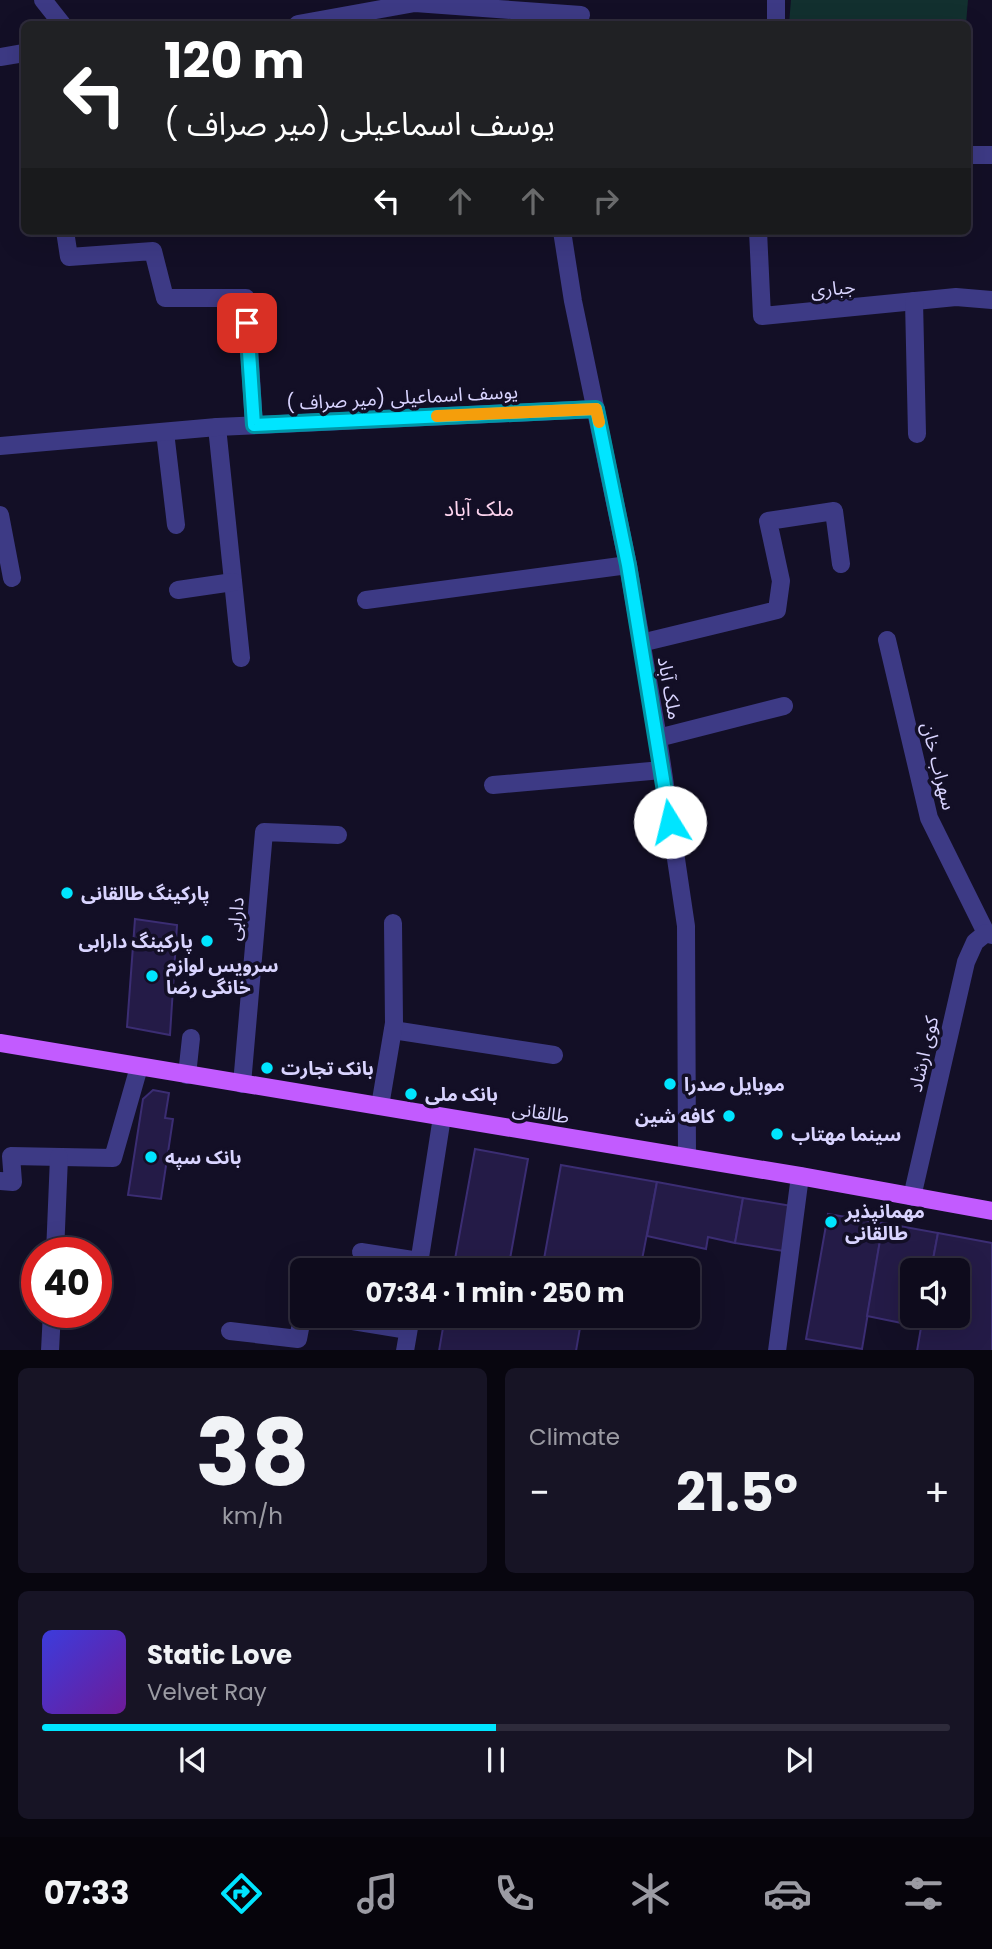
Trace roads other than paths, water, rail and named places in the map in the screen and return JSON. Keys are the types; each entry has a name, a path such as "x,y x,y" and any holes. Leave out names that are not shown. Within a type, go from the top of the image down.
{"main road":[{"name":"طالقانی","path":"0,1043 800,1176 992,1211"}],"street":[{"path":"43,0 60,21"},
{"path":"776,0 776,21"},
{"path":"315,21 415,3 583,13"},
{"path":"0,57 21,54"},
{"path":"971,155 992,155"},
{"path":"66,235 69,257 153,251 165,298 246,298 254,425"},
{"name":"ملک آباد","path":"563,235 573,300 628,565 658,738 686,926 687,1157"},
{"name":"جباری","path":"758,235 762,316 956,297 992,300"},
{"path":"914,301 917,434"},
{"name":"یوسف اسماعیلی (میر صراف )","path":"0,446 217,427 596,409"},
{"path":"217,427 241,658"},
{"path":"165,432 176,525"},
{"path":"641,643 777,610 781,581 768,521 834,512 841,564"},
{"path":"0,515 12,578"},
{"path":"366,600 628,565"},
{"path":"178,590 233,582"},
{"name":"سهراب خان","path":"887,640 929,818 989,934"},
{"path":"658,738 784,706"},
{"path":"494,785 662,770"},
{"name":"دارابی","path":"242,1084 264,832 338,835"},
{"path":"380,1106 393,1030 393,923"},
{"name":"کوی ارشاد","path":"912,1197 966,962 975,942 989,934"},
{"path":"393,1030 554,1055"},
{"path":"187,1075 191,1038"},
{"path":"0,1181 13,1182 11,1156 113,1158 139,1067"},
{"path":"420,1258 442,1117"},
{"path":"56,1237 59,1157"},
{"path":"778,1350 800,1176"},
{"path":"361,1252 386,1258"},
{"path":"50,1350 51,1328"},
{"path":"230,1331 298,1339 300,1328"},
{"path":"405,1350 408,1328"}],"place":[{"name":"پارکینگ طالقانی","path":"67,893"},
{"name":"پارکینگ دارابی","path":"207,941"},
{"name":"سرویس لوازم خانگی رضا","path":"152,976"},
{"name":"بانک تجارت","path":"267,1068"},
{"name":"موبایل صدرا","path":"670,1084"},
{"name":"بانک ملی","path":"411,1094"},
{"name":"کافه شین","path":"729,1116"},
{"name":"سینما مهتاب","path":"777,1134"},
{"name":"بانک سپه","path":"151,1157"},
{"name":"مهمانپذیر طالقانی","path":"831,1222"}],"district":[{"name":"ملک آباد","path":"479,509"}]}
